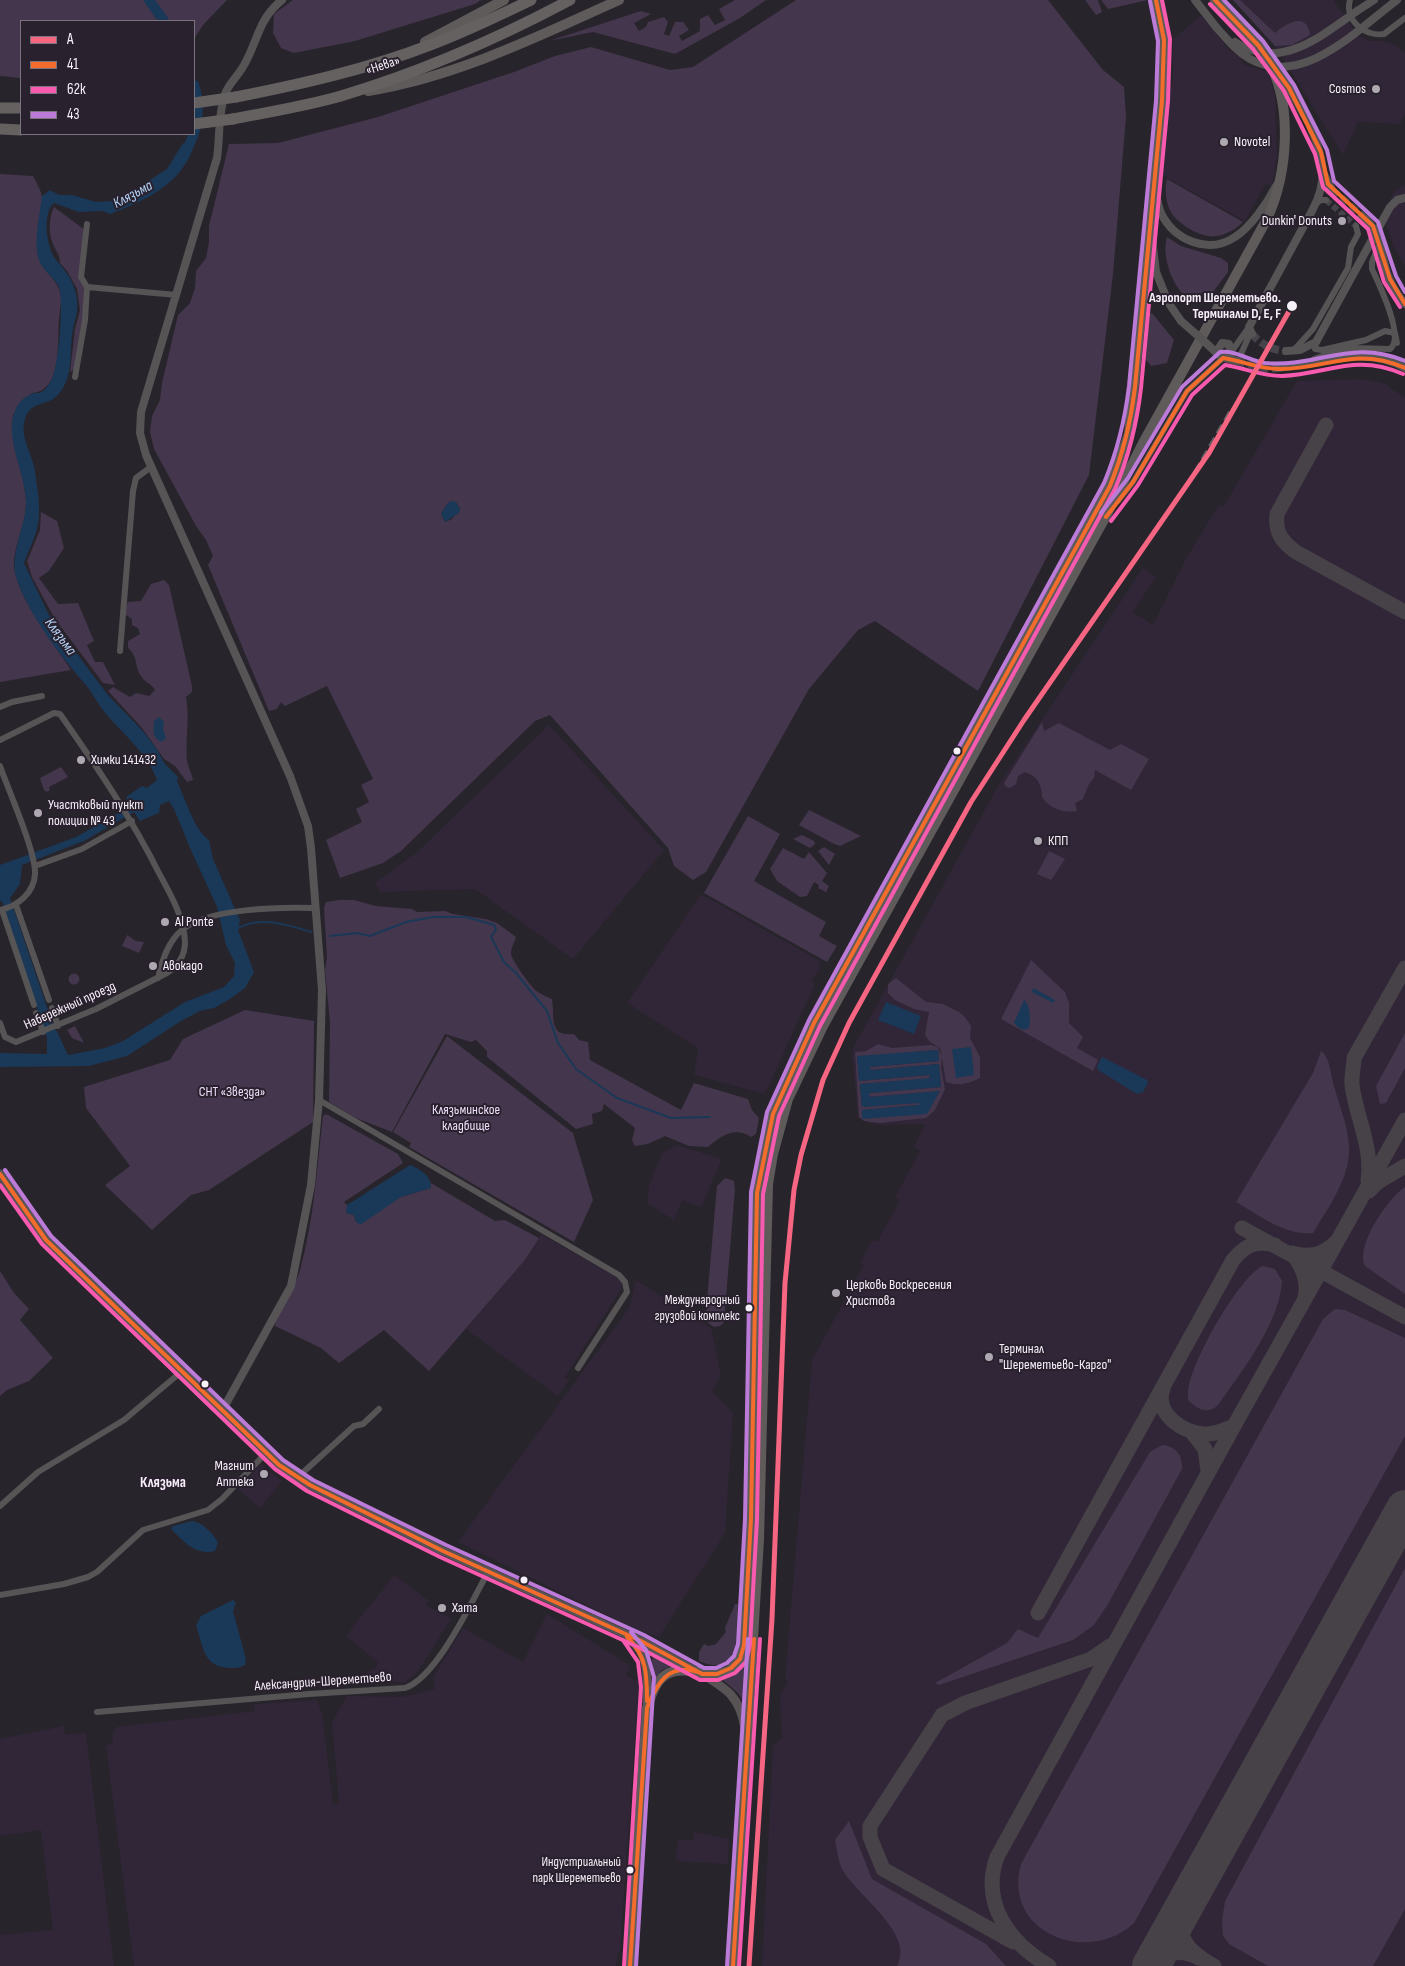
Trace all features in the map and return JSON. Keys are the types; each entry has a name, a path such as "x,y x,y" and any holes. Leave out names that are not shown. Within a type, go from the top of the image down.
{"highway":[{"name":"«Нева»","path":"195,103 285,88 393,58 472,29 531,0"},
{"name":"«Нева»","path":"195,124 233,119 340,96 417,70 483,44 570,0"},
{"path":"0,108 20,108"},
{"path":"0,129 20,130"}],"main road":[{"path":"393,58 504,0"},
{"path":"340,96 391,88 429,77 492,55 619,0"},
{"path":"647,1708 652,1692 661,1679 674,1672 725,1672 740,1659 744,1645 754,1402 757,1193 773,1114 786,1081 811,1030 1110,486 1129,434 1155,186 1164,55 1162,25 1156,0"},
{"path":"733,1966 759,1539 766,1218 773,1154 782,1116 795,1081 823,1026 1106,516 1143,443 1267,219 1278,192 1282,176 1284,145 1280,95 1273,70 1258,45 1215,0"},
{"path":"0,1174 46,1240 265,1454 298,1477 488,1572 669,1655 722,1686 736,1699 743,1715 747,1742"},
{"path":"626,1636 636,1644 645,1657 647,1668 647,1708 630,1966"}],"street":[{"path":"222,1411 268,1330 295,1274 311,1185 319,1100 322,990 314,908 311,848 302,807 151,467 140,433 140,412 217,158 225,95 246,63 257,30 267,15 282,0"},
{"path":"1195,0 1216,27 1249,58 1274,67 1291,67 1320,57 1397,0"},
{"path":"1350,0 1349,13 1354,22 1369,33 1384,34 1405,18"},
{"path":"1216,27 1230,39 1251,51 1278,54 1303,46 1372,0"},
{"path":"1258,45 1281,75 1308,123 1321,152 1323,170 1332,190"},
{"path":"1151,220 1154,264 1168,302 1181,321 1224,358 1239,357 1315,205 1323,170"},
{"path":"1155,186 1158,207 1172,229 1195,243 1215,245 1228,242 1244,230 1275,189 1282,176"},
{"path":"1397,344 1395,333 1387,331 1366,340 1318,351 1314,347 1390,207 1397,200 1405,198"},
{"path":"1315,205 1321,200 1326,200"},
{"path":"1362,216 1372,226 1395,289 1405,304"},
{"path":"75,377 85,320 87,287 81,277 87,224"},
{"path":"1290,351 1313,329 1348,268 1351,247 1358,234 1356,226"},
{"path":"1299,365 1344,349 1390,349 1401,339 1402,327 1400,319 1372,270 1372,262 1379,244"},
{"path":"87,287 177,295"},
{"path":"1106,516 1133,482 1187,391 1232,351 1250,332"},
{"path":"1290,351 1309,347 1316,342"},
{"path":"1217,351 1218,346 1224,343 1229,344 1232,351"},
{"path":"1277,368 1352,356 1384,359 1405,368"},
{"path":"120,652 133,491 136,478 151,467"},
{"path":"0,708 12,702 42,696"},
{"name":"Набережный проезд","path":"0,740 57,712 131,819 173,900 183,928 184,950 179,963 158,978 44,1032 21,1041 12,1042 2,1034 0,1023"},
{"path":"0,766 34,864 34,879 30,889 15,906 2,910 34,1005"},
{"path":"34,864 82,849 131,819"},
{"path":"15,906 49,1000"},
{"path":"158,978 174,937 183,928 209,918 250,909 314,908"},
{"path":"52,1008 57,1026"},
{"path":"36,1013 44,1032"},
{"path":"319,1100 619,1275 626,1282 627,1292 578,1368"},
{"path":"0,1506 38,1472 124,1420 181,1372"},
{"path":"298,1477 354,1426 363,1424 379,1408"},
{"path":"0,1594 64,1584 88,1577 97,1572 143,1530 208,1510 222,1499 265,1454"},
{"name":"Александрия-Шереметьево","path":"97,1712 309,1694 406,1688 415,1685 432,1668 488,1572"}],"shaded area":[{"path":"1233,0 1333,0 1359,36 1370,41 1383,41 1396,45 1405,53 1405,114 1400,124 1358,122 1343,155 1275,46"},
{"path":"1201,15 1227,47 1242,60 1243,64 1268,72 1275,96 1277,155 1272,186 1266,183 1245,221 1162,175 1167,98 1173,81 1173,39"},
{"path":"1405,185 1405,266 1394,247 1382,213 1395,191"},
{"path":"1363,379 1385,384 1405,398 1405,1966 762,1966 773,1746 782,1738 780,1694 788,1682 785,1679 812,1360 864,1265 860,1262 873,1240 877,1242 898,1204 899,1199 895,1197 920,1151 914,1147 925,1124 875,1125 858,1118 852,1050 998,786 1143,568 1156,577 1133,612 1153,625 1188,555 1219,505 1224,506 1297,381"},
{"path":"549,725 664,850 573,959 475,889 380,892 375,883 417,852"},
{"path":"701,894 820,961 818,964 821,966 811,982 815,984 765,1094 694,1075 698,1048 627,1003"},
{"path":"677,1145 722,1159 701,1207 682,1200 674,1220 647,1203 649,1186 662,1153"},
{"path":"541,1234 620,1279 623,1286 565,1377 569,1380 558,1396 466,1329 525,1260"},
{"path":"636,1280 711,1328 721,1375 712,1391 733,1413 725,1533 659,1637 637,1630 458,1542 629,1308"},
{"path":"261,1464 282,1481 260,1508 238,1489"},
{"path":"394,1575 428,1600 426,1605 451,1619 416,1674 405,1682 369,1682 367,1671 373,1670 379,1663 346,1636"},
{"name":"Индустриальный парк Шереметьево","path":"547,1614 631,1666 626,1675 639,1682 620,1952 618,1952 616,1966 134,1966 106,1745 113,1744 112,1735 116,1727 255,1711 255,1704 317,1700 322,1713 333,1804 339,1803 332,1722 347,1696 403,1697 435,1689 433,1677 463,1628 523,1662"},
{"path":"64,1726 65,1734 86,1733 114,1966 0,1966 0,1935 53,1930 41,1830 0,1836 0,1739"},
{"path":"694,1832 729,1839 728,1864 676,1861 678,1839 693,1840"}],"green space":[{"path":"0,0 227,0 203,25 195,37 195,20 20,20 20,78 0,76"},
{"path":"293,0 481,0 475,4 355,41 294,53 281,48 273,33 274,14"},
{"path":"735,0 766,0 740,18 675,54 593,32 549,41 641,11 651,14 634,23 639,31 646,27 648,22 664,17 668,22 664,34 669,36 675,22 683,22 689,30 679,36 682,41 700,31 700,19 708,15 715,25 725,20 719,9"},
{"path":"796,0 1048,0 1103,70 1124,87 1126,117 1113,274 1089,475 978,691 875,621 858,630 809,689 706,872 693,880 674,866 668,848 550,715 535,721 401,851 383,863 340,878 326,840 362,822 356,809 369,802 361,785 373,779 327,686 285,706 281,702 277,709 269,711 208,565 213,556 206,540 196,526 154,449 150,432 152,416 160,400 162,383 178,315 190,303 195,288 196,271 206,258 209,226 229,144 278,143 378,117 514,72 555,56 591,47 670,70 693,67","holes":["456,502 460,509 452,519 445,522 441,514 448,503"]},
{"path":"1085,0 1098,0 1102,12 1096,15"},
{"path":"1101,0 1148,0 1108,9"},
{"path":"1233,0 1240,0 1275,33 1290,23 1300,21 1308,27 1310,35 1292,45 1275,46"},
{"path":"0,174 33,176 41,192 39,257 42,266 57,285 61,296 58,352 54,375 49,384 42,390 32,393 13,415 14,444 26,501 25,516 14,560 19,586 26,601 71,670 0,682"},
{"path":"1167,179 1243,222 1231,231 1216,236 1204,235 1191,230 1172,214 1168,206 1166,197"},
{"path":"54,207 85,230 83,330 75,369 70,372 75,329 80,310 77,289 60,263 59,255 51,240 50,225"},
{"path":"1167,237 1181,246 1221,258 1228,263 1228,272 1213,292 1197,294 1190,298 1178,288 1167,263"},
{"path":"1152,313 1174,340 1167,363 1151,366 1146,360 1149,314"},
{"path":"41,512 57,521 64,548 49,571 39,578 58,604 78,603 94,641 87,645 95,662 103,662 115,685 103,683 55,619 32,577 27,561 40,530"},
{"path":"164,580 169,585 192,686 192,692 186,697 188,713 187,753 193,780 187,782 175,766 164,759 142,728 108,691 113,687 130,697 136,693 149,696 155,690 141,676 134,655 128,648 128,641 140,634 138,628 132,625 132,619 126,615 125,608 128,602 141,601 151,584"},
{"path":"1042,722 1044,731 1059,723 1110,750 1121,744 1149,759 1131,790 1095,770 1094,778 1089,784 1083,799 1075,803 1077,811 1067,812 1057,809 1042,797 1038,781 1025,772 1018,776 1016,784 1010,788 1006,787 1004,783"},
{"path":"61,767 68,777 49,787 50,790 47,792 44,790 40,778"},
{"path":"809,810 861,836 840,846 834,844 799,825"},
{"path":"748,816 780,834 754,881 826,922 819,936 837,946 827,962 704,893"},
{"path":"802,835 814,841 815,844 810,848 793,839"},
{"path":"824,847 835,854 829,865 818,851"},
{"path":"783,848 804,859 809,852 827,873 822,881 829,886 826,892 818,888 819,885 814,882 807,896 800,897 777,881 770,869"},
{"path":"1049,851 1065,859 1051,880 1037,874"},
{"path":"354,900 376,906 412,909 417,912 445,911 497,923 516,937 511,953 522,973 535,990 552,999 553,1019 556,1029 566,1034 574,1034 579,1040 588,1042 590,1060 681,1110 694,1083 748,1099 752,1110 759,1118 756,1134 751,1137 739,1132 733,1132 718,1139 708,1147 689,1146 665,1136 648,1144 635,1146 632,1140 635,1128 604,1104 602,1111 592,1114 593,1124 576,1129 487,1057 487,1051 476,1040 471,1042 445,1034 392,1132 356,1118 329,1102 330,1023 325,970 327,957 324,908 326,902"},
{"path":"127,935 136,941 144,942 139,953 122,946"},
{"path":"1031,960 1065,992 1069,1003 1069,1023 1083,1037 1077,1048 1098,1060 1093,1071 1001,1019"},
{"path":"74,973 80,979 74,985 68,979"},
{"path":"896,978 926,1002 943,1004 959,1012 971,1026 970,1038 980,1057 980,1078 968,1083 959,1084 946,1082 942,1058 941,1068 945,1089 935,1110 926,1118 880,1123 864,1121 859,1117 855,1052 866,1051 878,1044 892,1048 931,1045 938,1047 942,1057 940,1048 930,1042 925,1035 929,1012 914,1009 895,1000 888,993 888,984","holes":["938,1050 939,1061 870,1067 870,1070 939,1064 941,1087 869,1093 869,1097 940,1091 927,1113 863,1118 862,1110 919,1105 919,1102 862,1107 860,1084 930,1079 929,1075 859,1081 857,1057"]},
{"name":"СНТ «Звезда»","path":"245,1010 314,1021 313,1122 209,1190 191,1195 152,1230 105,1185 130,1166 86,1108 84,1087 170,1060 183,1039"},
{"path":"75,1026 84,1043 72,1038 67,1030"},
{"path":"1405,1033 1405,1068 1386,1103 1380,1104 1376,1086"},
{"name":"Клязьминское кладбище","path":"447,1036 573,1133 593,1200 574,1242 409,1147 411,1143 393,1132"},
{"path":"1321,1051 1328,1062 1345,1123 1349,1158 1337,1192 1313,1233 1303,1233 1273,1224 1236,1202 1313,1073"},
{"path":"326,1114 398,1154 403,1163 344,1202 347,1205 347,1213 354,1215 356,1222 401,1197 431,1188 431,1183 495,1221 505,1220 539,1238 525,1260 429,1371 384,1330 339,1363 321,1348 275,1326 276,1320 298,1277 305,1251 323,1116"},
{"path":"725,1178 734,1181 735,1189 724,1322 720,1326 714,1327 707,1322 706,1312 717,1186"},
{"path":"1405,1187 1405,1294 1365,1266 1363,1257 1369,1235 1375,1223 1390,1201"},
{"path":"1263,1266 1275,1269 1282,1281 1276,1310 1270,1324 1254,1353 1219,1404 1213,1409 1200,1409 1189,1401 1188,1389 1202,1351 1240,1287 1253,1273"},
{"path":"0,1271 14,1293 29,1309 20,1320 53,1358 29,1381 7,1390 0,1396"},
{"path":"1335,1309 1345,1310 1405,1338 1405,1436 1134,1923 1115,1936 1094,1942 1073,1941 1053,1936 1036,1924 1024,1908 1019,1888 1021,1864 1323,1319"},
{"path":"1162,1445 1171,1447 1178,1452 1182,1469 1108,1604 1094,1625 1073,1640 939,1685 935,1683 1007,1643 1018,1629 1038,1638 1150,1452"},
{"path":"1405,1568 1405,1909 1373,1966 1268,1966 1229,1944 1223,1936 1222,1921 1225,1901"},
{"path":"735,1604 738,1604 737,1639 730,1658 723,1664 713,1665 699,1661 699,1652 704,1644 709,1646 716,1644 726,1632 725,1628"},
{"path":"654,1657 674,1665 662,1670 652,1681 652,1660"},
{"path":"747,1661 744,1702 738,1693 723,1680 740,1671"},
{"path":"849,1821 872,1879 986,1944 1006,1966 897,1966 901,1953 898,1940 891,1927 848,1878 840,1864 835,1840"}],"water":[{"path":"183,143 194,144 182,170 161,189 136,203 110,214 103,211 79,212 54,203 48,213 47,234 50,247 55,258 71,279 75,289 77,315 73,326 68,377 65,384 61,391 51,400 30,410 24,424 24,436 34,465 39,507 36,532 24,563 49,615 108,695 143,731 165,764 178,777 177,781 190,813 199,829 209,840 213,859 240,920 238,930 254,972 245,988 230,999 214,1008 200,1011 181,1021 127,1056 89,1066 0,1067 0,1053 47,1054 47,1038 2,901 0,901 0,865 76,837 131,806 126,797 142,786 147,788 157,780 142,753 104,711 46,635 23,594 15,571 16,551 26,502 12,434 12,423 15,410 22,400 32,393 42,392 49,384 55,368 59,345 61,299 59,287 43,267 37,253 37,228 42,196 50,190 59,195 72,195 96,202 112,201 128,194 167,169","holes":["169,801 217,907 226,945 235,963 234,976 224,987 185,1002 123,1041 105,1048 68,1055 51,1019 10,898 20,884 22,865 84,841 134,812 140,821 159,813 160,805"]},
{"path":"456,502 460,509 459,513 445,522 441,514 448,503"},
{"path":"159,717 164,722 163,729 166,738 161,742 154,733 154,721"},
{"path":"1033,988 1055,1000 1053,1003 1032,992"},
{"path":"1024,1000 1030,1012 1030,1021 1029,1028 1024,1030 1014,1023"},
{"path":"886,1002 921,1016 914,1034 878,1020"},
{"path":"971,1047 974,1075 956,1078 952,1049"},
{"path":"938,1050 939,1061 870,1067 871,1070 939,1064 941,1087 869,1093 870,1097 940,1091 927,1114 862,1119 862,1110 919,1105 919,1103 862,1107 860,1084 930,1078 929,1075 859,1081 857,1056"},
{"path":"1102,1057 1147,1080 1148,1083 1143,1092 1137,1094 1098,1070 1097,1066"},
{"path":"410,1165 421,1171 430,1180 431,1188 401,1197 360,1225 356,1222 354,1215 346,1213 347,1205"},
{"path":"192,1521 204,1526 214,1536 218,1543 215,1551 202,1551 190,1546 171,1529 173,1526"},
{"path":"233,1600 236,1603 233,1611 246,1659 245,1665 238,1668 221,1667 209,1660 203,1649 196,1626 201,1616"}],"waterway":[{"name":"Клязьма","path":"149,0 163,20"},
{"name":"Клязьма","path":"195,89 198,107 195,130"},
{"name":"Клязьма","path":"184,156 194,135"},
{"path":"330,936 357,933 370,936 406,922 433,917 466,917 494,925 496,929 491,937 504,962 516,973 547,1011 558,1043 576,1069 617,1098 671,1118 710,1117"},
{"path":"237,929 245,925 264,922 283,924 311,932"}],"taxiway":[{"path":"1326,425 1277,514 1277,526 1280,536 1296,552 1405,612"},
{"path":"1368,1181 1368,1156 1352,1085 1354,1058 1405,968"},
{"path":"1049,1966 1022,1946 1002,1921 992,1891 997,1857 1405,1120"},
{"path":"1369,1191 1378,1182 1405,1166"},
{"path":"1242,1228 1405,1317"},
{"path":"1305,1298 1306,1285 1304,1274 1292,1253 1304,1255 1321,1253 1336,1242"},
{"path":"1038,1613 1233,1260 1247,1247 1252,1245 1263,1243 1275,1245"},
{"path":"1163,1389 1161,1398 1162,1406 1166,1413 1172,1420 1187,1430 1211,1434 1234,1426"},
{"path":"1191,1431 1205,1449 1208,1471"},
{"path":"1013,1942 883,1869 870,1837 870,1826 942,1715 965,1703 1091,1659 1110,1646"},
{"path":"1192,1892 1183,1916 1182,1935 1192,1950 1214,1966"},
{"path":"1152,1966 1162,1957 1174,1953 1186,1953 1199,1958"}],"runway":[{"path":"1151,1966 1405,1509"}],"tunnel":[{"path":"1332,190 1362,216"},
{"path":"1326,200 1356,226"},
{"path":"1252,334 1268,346 1286,351"},
{"path":"1241,354 1249,365"},
{"path":"1237,361 1265,369 1277,368"}],"railway":[{"path":"1179,498 1230,410"}],"transit line":[{"name":"41","path":"0,1174 46,1240 279,1465 310,1485 443,1551 641,1641 702,1674 717,1674 731,1668 740,1659 744,1645 751,1519 757,1193 773,1114 814,1023 1110,486 1119,462 1129,425 1135,387 1162,101 1164,40 1156,0"},
{"name":"62к","path":"0,1185 42,1244 275,1469 307,1491 440,1557 638,1647 700,1680 718,1680 735,1673 746,1662 750,1645 757,1519 763,1194 779,1116 820,1026 1115,489 1124,464 1135,427 1141,388 1168,101 1170,39 1162,0"},
{"name":"41","path":"1215,0 1258,45 1289,88 1321,152 1328,184 1373,226 1390,279 1405,304"},
{"name":"43","path":"1224,0 1263,41 1294,85 1327,150 1334,181 1378,222 1396,276 1405,292"},
{"name":"43","path":"5,1170 51,1236 283,1460 313,1480 446,1545 644,1635 704,1668 716,1668 727,1663 734,1656 738,1644 745,1519 751,1192 767,1112 809,1020 1104,483 1113,460 1123,423 1129,386 1156,101 1158,41 1150,1"},
{"name":"62к","path":"1210,4 1253,49 1284,91 1315,154 1323,187 1368,229 1384,282 1400,307"},
{"name":"A","path":"749,1966 772,1619 785,1283 794,1190 801,1155 823,1080 849,1023 971,802 1024,720 1209,453 1292,306"},
{"name":"43","path":"1101,513 1128,478 1182,387 1220,352 1237,354 1265,363 1301,362 1334,355 1368,352 1405,361"},
{"name":"41","path":"1106,517 1133,482 1187,391 1223,358 1272,369 1297,368 1356,359 1371,359 1405,368"},
{"name":"62к","path":"1111,521 1138,485 1192,395 1225,365 1274,376 1356,365 1386,368 1403,374"},
{"name":"43","path":"631,1632 646,1650 654,1677 636,1966"},
{"name":"41","path":"627,1637 639,1651 642,1659 646,1674 647,1701"},
{"name":"43","path":"727,1966 748,1639"},
{"name":"41","path":"733,1966 754,1639"},
{"name":"62к","path":"739,1966 760,1639"},
{"name":"62к","path":"623,1640 638,1662 641,1687 624,1966"},
{"name":"41","path":"630,1966 647,1708 655,1691 665,1677 679,1670 698,1672"}],"place":[{"name":"Cosmos","path":"1376,89"},
{"name":"Novotel","path":"1224,142"},
{"name":"Dunkin' Donuts","path":"1342,221"},
{"name":"Аэропорт Шереметьево. Терминалы D, E, F","path":"1292,306"},
{"name":"Химки 141432","path":"81,760"},
{"name":"Участковый пункт полиции № 43","path":"38,813"},
{"name":"КПП","path":"1038,841"},
{"name":"Al Ponte","path":"165,922"},
{"name":"Авокадо","path":"153,966"},
{"name":"Церковь Воскресения Христова","path":"836,1293"},
{"name":"Международный грузовой комплекс","path":"749,1308"},
{"name":"Терминал \"Шереметьево-Карго\"","path":"989,1357"},
{"name":"Магнит Аптека","path":"264,1474"},
{"name":"Хата","path":"442,1608"},
{"name":"Индустриальный парк Шереметьево","path":"630,1870"}],"district":[{"name":"Клязьма","path":"163,1483"}]}
